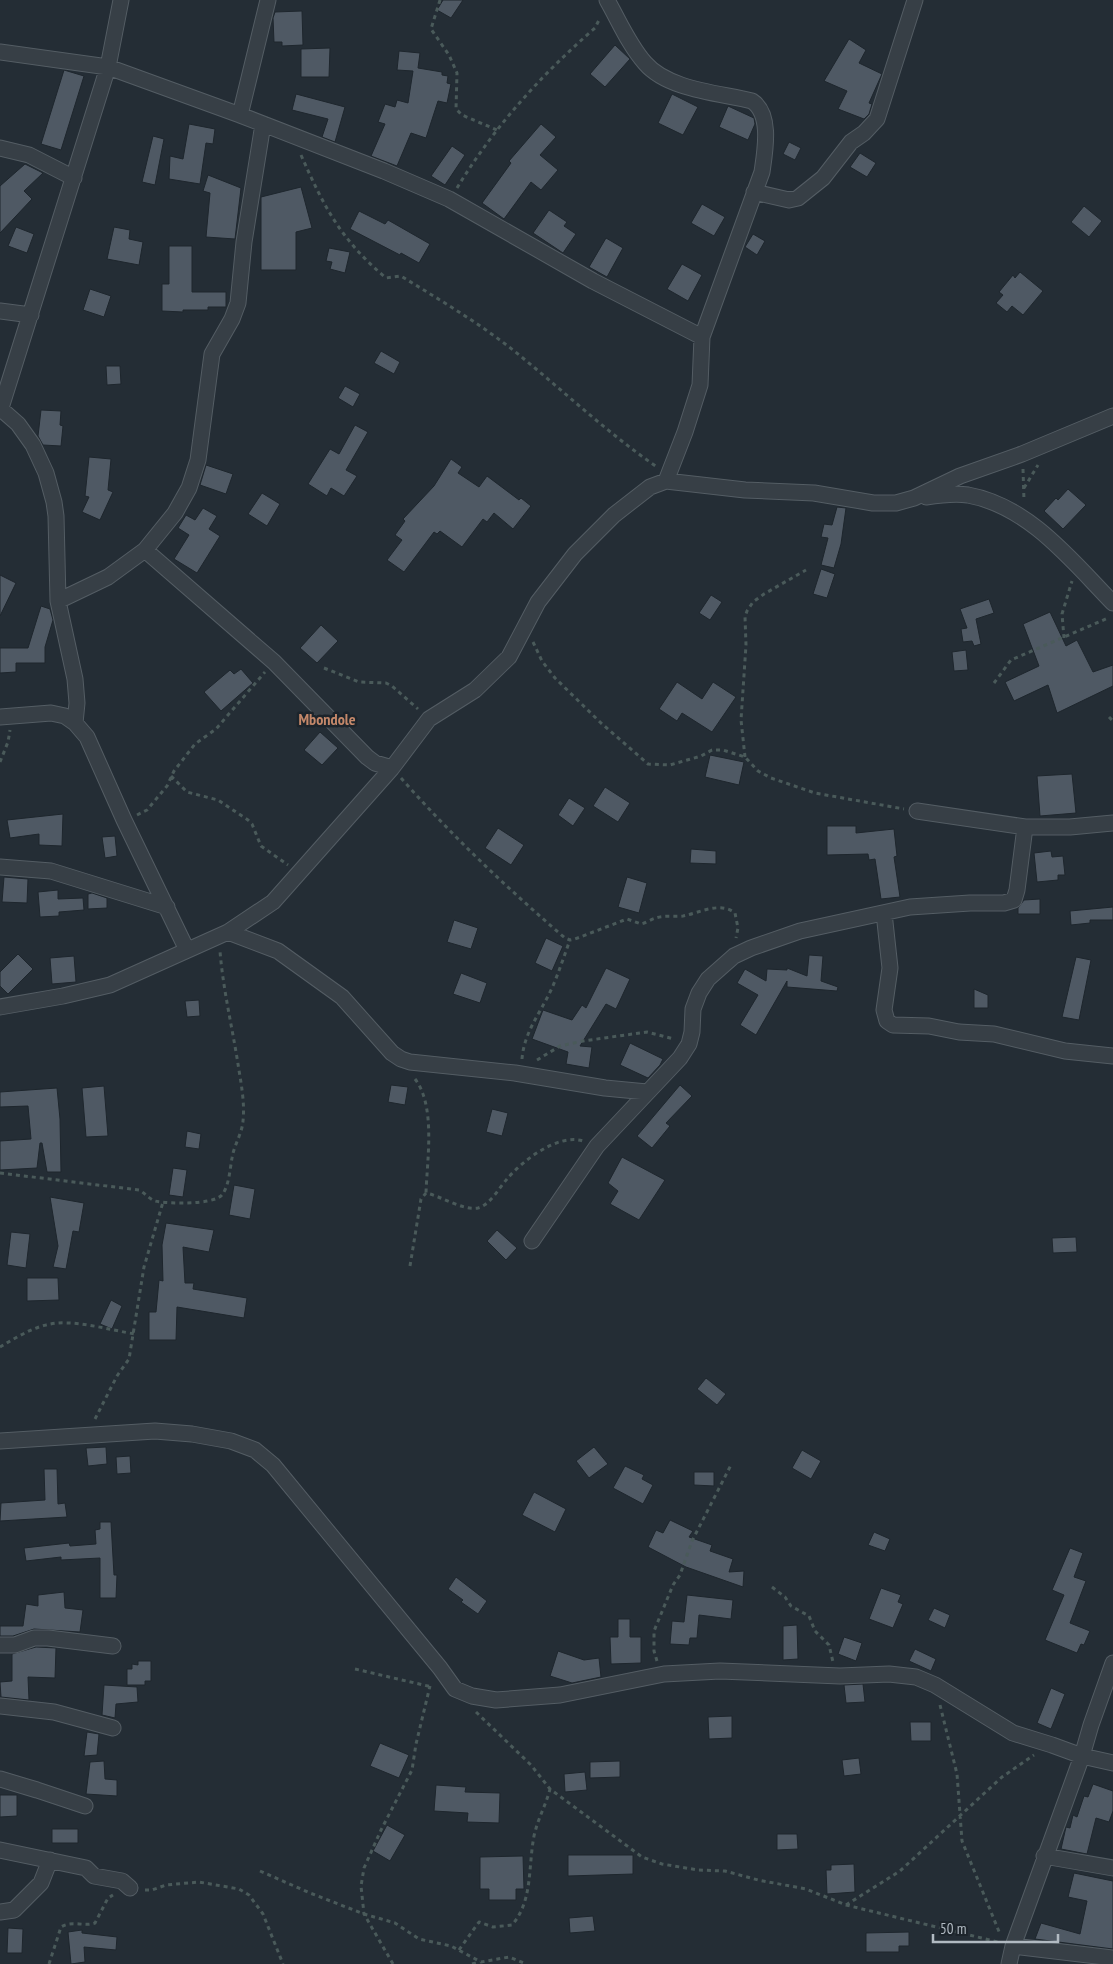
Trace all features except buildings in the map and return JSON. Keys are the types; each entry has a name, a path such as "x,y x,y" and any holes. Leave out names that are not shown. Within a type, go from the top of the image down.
{"street":[{"path":"75,723 77,703 76,679 58,601 56,516 46,473 32,445 18,424 0,410 3,389 31,315 108,67 121,0"},
{"path":"240,114 268,0"},
{"path":"754,192 789,200 798,198 823,178 851,142 877,119 915,0"},
{"path":"605,6 645,63 656,73 669,81 685,86 752,101 759,105 764,114 762,172 702,337 700,385 685,432 667,478"},
{"path":"0,52 108,67 240,114 384,171 450,199 593,281 702,337"},
{"path":"58,601 108,577 145,550 175,512 189,488 198,460 212,354 232,319 238,303 244,242 263,124"},
{"path":"0,148 29,155 74,178"},
{"path":"0,311 31,315"},
{"path":"914,498 960,476 1022,454 1113,416"},
{"path":"0,1007 63,996 110,984 223,934 272,902 392,768 429,719 475,690 509,657 538,602 575,554 632,500 667,478 744,490 814,493 873,503 896,502 945,495 966,495 1002,506 1024,519 1058,546 1113,603"},
{"path":"145,550 274,662 367,757 375,763 392,768"},
{"path":"4,717 51,713 65,716 75,723 87,737 124,820 187,950"},
{"path":"917,811 1025,827 1070,827 1113,824"},
{"path":"532,1241 597,1146 680,1058 689,1044 692,1032 693,1009 699,993 708,979 734,956 800,931 910,907 935,904 1004,903 1014,900 1025,827"},
{"path":"0,867 51,871 167,907"},
{"path":"884,913 890,968 884,1010 887,1021 893,1025 929,1026 960,1032 994,1034 1064,1051 1113,1056"},
{"path":"223,934 278,951 342,997 392,1053 400,1059 410,1062 515,1073 605,1088 647,1092"},
{"path":"0,1441 155,1431 192,1434 230,1441 255,1450 273,1465 458,1690 472,1696 496,1700 560,1695 664,1674 720,1671 840,1676 889,1674 916,1677 935,1685 1013,1733 1082,1756 1113,1763"},
{"path":"0,1645 16,1645 34,1638 48,1638 113,1646"},
{"path":"1009,1964 1013,1946 1044,1856 1082,1756 1113,1664"},
{"path":"0,1706 54,1712 113,1728"},
{"path":"0,1779 85,1806"},
{"path":"0,1850 86,1868 94,1876 122,1881 130,1888"},
{"path":"1044,1856 1113,1868"},
{"path":"0,1912 14,1910 41,1883 50,1860"},
{"path":"1013,1946 1113,1958"}],"path":[{"path":"440,0 431,29 449,55 457,73 456,109 462,114 497,130"},
{"path":"450,199 477,155 521,100 595,28 605,6"},
{"path":"293,136 326,209 350,245 370,265 386,278 401,276 488,331 667,478"},
{"path":"1022,454 1024,519"},
{"path":"1064,638 1062,614 1077,567"},
{"path":"745,757 741,720 746,645 745,617 753,602 806,570"},
{"path":"994,683 1011,660 1113,615"},
{"path":"526,626 542,661 555,678 601,723 648,764 670,765 718,749 745,757 758,771 771,778 816,793 917,811"},
{"path":"124,820 147,810 167,786 170,776 195,744 216,729 274,662"},
{"path":"324,668 355,681 386,683 392,686 429,719"},
{"path":"0,762 10,736 4,717"},
{"path":"1109,717 1113,721"},
{"path":"392,768 438,820 565,938 570,940 627,919 641,924 658,917 684,916 705,909 730,909 735,913 737,919 734,956"},
{"path":"170,776 186,792 218,800 248,820 252,824 262,846 299,873"},
{"path":"0,1173 139,1190 154,1200 163,1202 206,1202 222,1195 227,1182 232,1155 243,1123 241,1080 222,978 223,934"},
{"path":"515,1073 521,1070 523,1048 535,1016 552,989 570,940"},
{"path":"536,1060 560,1046 570,1043 647,1032 689,1044"},
{"path":"410,1266 421,1199 426,1193 428,1118 427,1106 419,1084 411,1076"},
{"path":"426,1193 467,1207 478,1208 487,1203 525,1160 558,1142 569,1139 579,1140 597,1146"},
{"path":"87,1435 117,1376 129,1359 135,1334 144,1267 163,1202"},
{"path":"0,1347 26,1332 57,1323 135,1334"},
{"path":"664,1674 655,1657 654,1631 673,1585 680,1575 692,1541 731,1465"},
{"path":"772,1587 785,1597 791,1606 809,1616 815,1631 829,1645 833,1663 840,1676"},
{"path":"355,1669 430,1686 458,1690 478,1715 531,1765 550,1788 574,1808 642,1857 652,1862 698,1870 725,1870 758,1880 806,1889 846,1905 1004,1944 962,1841 958,1774 935,1685"},
{"path":"393,1964 364,1914 361,1886 364,1868 373,1845 412,1770 416,1744 430,1686"},
{"path":"846,1905 900,1871 1002,1777 1052,1745"},
{"path":"459,1950 479,1922 493,1927 512,1925 521,1915 528,1892 534,1837 539,1814 547,1802 550,1788"},
{"path":"260,1871 310,1894 395,1924 419,1939 451,1946 480,1962"},
{"path":"49,1964 62,1927 69,1923 96,1923 108,1898 130,1888 152,1890 166,1885 199,1882 239,1889 249,1895 262,1914 283,1964"},
{"path":"472,1964 509,1957 526,1964"}],"district":[{"name":"Mbondole","path":"327,719"}]}
